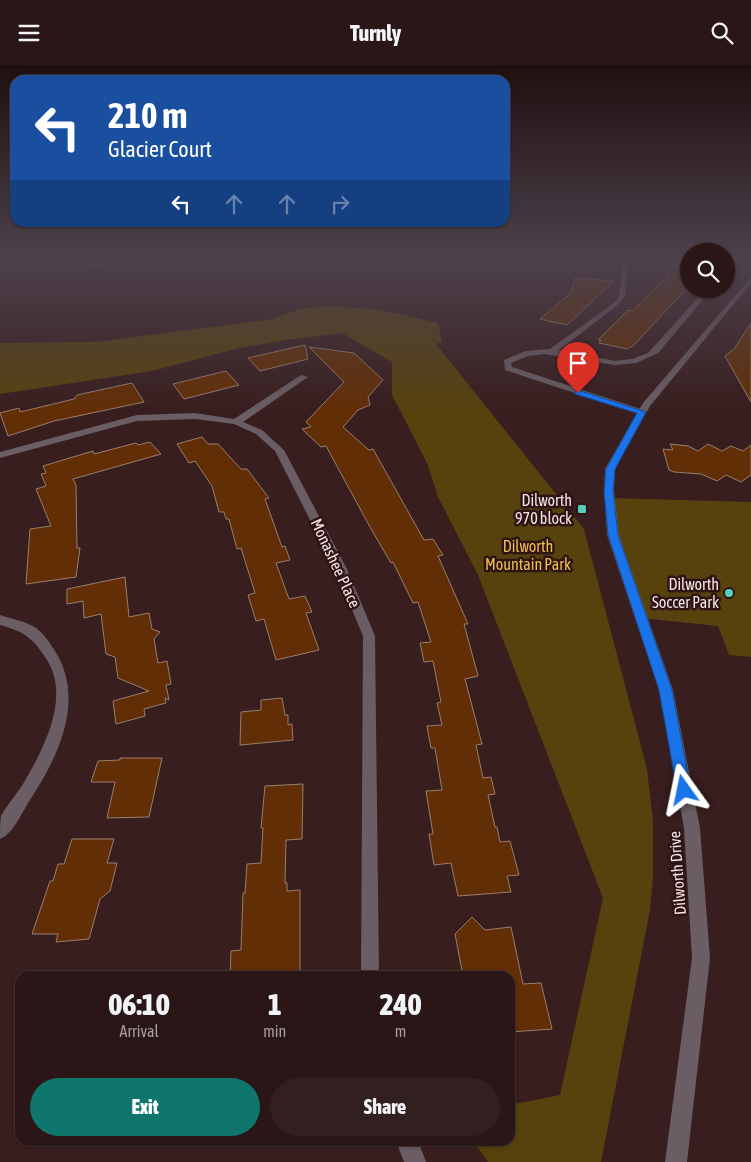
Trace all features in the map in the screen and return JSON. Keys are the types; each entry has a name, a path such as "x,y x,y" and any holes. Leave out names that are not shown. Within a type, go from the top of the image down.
{"street":[{"path":"554,350 609,309"},
{"path":"642,412 508,369 507,362 518,355 540,350 554,350 600,362 627,363 652,354 691,309"},
{"name":"Dilworth Drive","path":"676,1162 701,958 692,828 666,690 613,535 609,491 610,469 642,412 726,309"},
{"path":"236,422 304,377"},
{"name":"Monashee Place","path":"0,455 137,419 195,416 236,422 259,432 279,450 341,569 369,636 370,971"},
{"path":"0,620 32,631 55,656 64,692 55,739 25,797 0,831"},
{"path":"409,1146 415,1162"}],"green space":[{"name":"Dilworth Mountain Park","path":"299,309 378,309 438,323 442,342 436,344 584,529 647,769 653,821 653,878 650,910 601,1162 488,1162 477,1146 515,1146 515,1104 560,1095 603,898 478,575 438,497 427,463 392,395 392,362 342,333 235,349 152,371 0,394 0,343 96,342 273,319"},
{"name":"Dilworth Soccer Park","path":"610,498 751,502 751,657 729,655 718,626 641,618 614,522"}],"building":[{"path":"552,309 584,309 567,325 540,319"},
{"path":"667,309 633,346 627,349 599,343 601,340 598,340 628,310"},
{"path":"751,323 751,402 725,356 735,348"},
{"path":"305,345 308,359 260,371 248,358"},
{"path":"309,347 354,353 383,380 368,397 370,405 358,410 343,427 369,450 373,449 424,540 433,539 443,555 438,556 468,624 464,624 478,676 465,679 482,744 476,745 483,778 491,777 495,794 488,795 495,827 497,827 500,842 510,841 519,875 507,876 511,892 458,896 451,863 434,865 429,834 433,834 426,791 442,790 435,748 431,748 427,726 442,725 437,703 441,702 433,661 424,662 420,643 431,642 418,602 413,603 393,562 391,563 370,527 326,446 321,447 302,429 311,427 306,422 344,382"},
{"path":"226,371 239,385 184,399 173,384"},
{"path":"132,383 144,402 54,421 8,436 0,413 19,408 20,412 74,399 77,395"},
{"path":"202,437 208,444 218,444 241,469 247,469 269,498 265,499 282,547 285,546 290,560 276,563 289,599 305,596 312,612 306,613 319,650 276,660 264,619 256,621 248,595 255,593 241,548 237,549 229,519 226,519 224,512 219,512 212,486 195,461 189,463 177,444"},
{"path":"150,442 161,454 73,479 76,485 77,548 80,548 76,577 26,584 30,529 51,526 36,489 46,486 41,474 46,473 43,466 93,451 94,454 136,443 138,445"},
{"path":"670,444 688,446 698,451 708,444 722,451 731,446 743,451 751,445 751,475 741,482 726,475 717,481 701,474 674,472 669,470 663,449 673,450"},
{"path":"125,577 129,617 149,613 152,629 160,632 154,639 158,663 167,661 171,684 166,685 169,700 165,698 166,703 144,709 145,716 116,724 113,701 149,691 118,678 115,657 106,654 101,614 84,618 83,601 67,604 67,589"},
{"path":"282,698 285,715 288,715 288,725 292,724 293,740 240,745 241,712 261,710 261,700"},
{"path":"120,758 162,758 149,817 107,818 115,782 91,782 98,761 120,760"},
{"path":"303,784 302,839 286,840 285,883 287,883 287,891 300,890 300,971 230,971 231,951 241,950 243,893 245,893 247,864 261,863 263,828 261,828 265,786"},
{"path":"72,839 114,839 107,863 117,863 110,891 100,899 89,939 56,942 58,934 32,934 50,881 53,881 58,864 64,864"},
{"path":"472,917 485,930 511,927 523,984 541,983 552,1029 515,1032 515,971 462,971 455,934"}],"place":[{"name":"Dilworth 970 block","path":"582,509"},
{"name":"Dilworth Soccer Park","path":"729,593"}],"route":[{"path":"578,393 642,412 610,469 609,491 613,535 666,690 684,790"}]}
